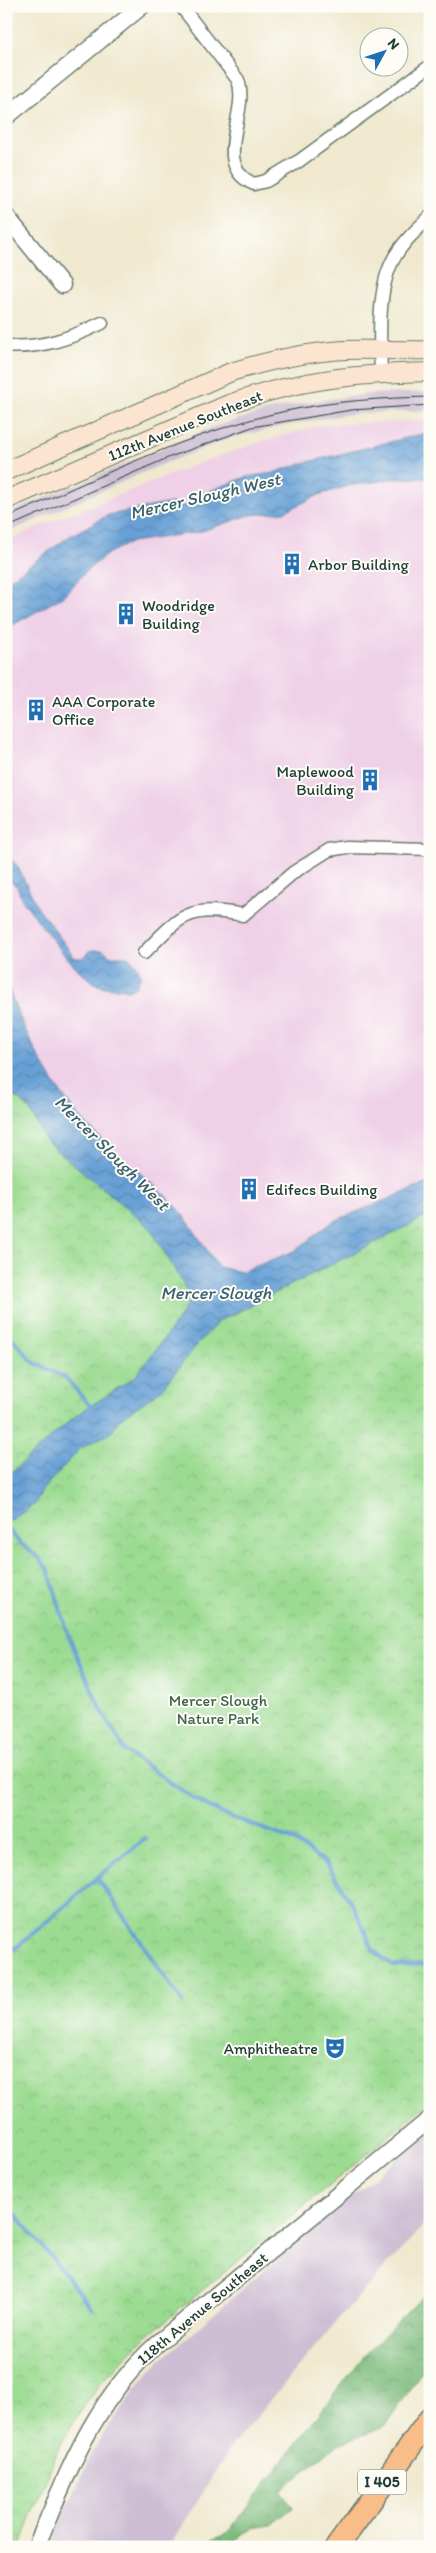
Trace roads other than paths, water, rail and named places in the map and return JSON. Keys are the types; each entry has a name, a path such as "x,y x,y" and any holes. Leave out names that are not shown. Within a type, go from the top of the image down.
{"highway":[{"name":"I 405","path":"337,2547 430,2419"}],"main road":[{"name":"112th Avenue Southeast","path":"6,471 238,370 281,359 316,353 345,350 380,352 430,350"},
{"name":"112th Avenue Southeast","path":"6,500 229,404 264,391 303,382 381,373 430,372"}],"street":[{"path":"6,117 142,6"},
{"path":"181,6 232,70 241,88 241,104 232,143 233,155 240,176 254,184 266,180 299,161 430,66"},
{"path":"6,216 62,285"},
{"path":"381,373 381,313 392,261 415,231 430,217"},
{"path":"6,346 40,346 56,343 102,323"},
{"path":"144,953 171,925 187,914 204,910 243,915 294,872 329,850 347,847 430,848"},
{"name":"118th Avenue Southeast","path":"36,2547 90,2426 129,2370 158,2343 430,2119"}],"water":[{"name":"Mercer Slough West","path":"430,432 430,478 393,479 348,486 319,495 284,512 250,515 199,532 132,542 109,553 87,570 64,596 6,629 6,582 70,536 108,515 172,503 192,507 199,495 246,477 273,473 300,464"},
{"path":"6,855 17,865 37,906 75,958 83,958 91,950 103,950 111,956 128,956 137,966 141,975 136,987 128,990 104,987 81,973 37,920 21,898 17,886 6,879"},
{"name":"Mercer Slough","path":"6,982 34,1048 62,1095 97,1135 175,1205 219,1267 241,1272 294,1251 334,1221 430,1182 430,1215 219,1321 200,1341 160,1391 118,1420 112,1432 81,1448 43,1489 35,1504 6,1524 6,1477 75,1416 135,1377 177,1321 191,1297 150,1228 46,1141 28,1107 6,1090"}],"waterway":[{"path":"6,1331 33,1362 66,1378 92,1408"},
{"path":"6,1527 48,1569 69,1637 100,1708 126,1752 193,1798 225,1815 291,1839 327,1864 355,1909 373,1950 393,1966 430,1965"},
{"path":"6,1940 15,1949 146,1838"},
{"path":"97,1878 183,2003"},
{"path":"6,2202 93,2309"}],"tram line":[{"path":"6,518 144,457 250,420 286,411 340,402 430,397"},
{"path":"6,528 170,457 252,427 351,410 430,405"}],"place":[{"name":"Arbor Building","path":"292,564"},
{"name":"Woodridge Building","path":"126,614"},
{"name":"AAA Corporate Office","path":"36,710"},
{"name":"Maplewood Building","path":"370,780"},
{"name":"Edifecs Building","path":"249,1189"},
{"name":"Amphitheatre","path":"335,2048"}],"park label":[{"name":"Mercer Slough Nature Park","path":"218,1709"}]}
